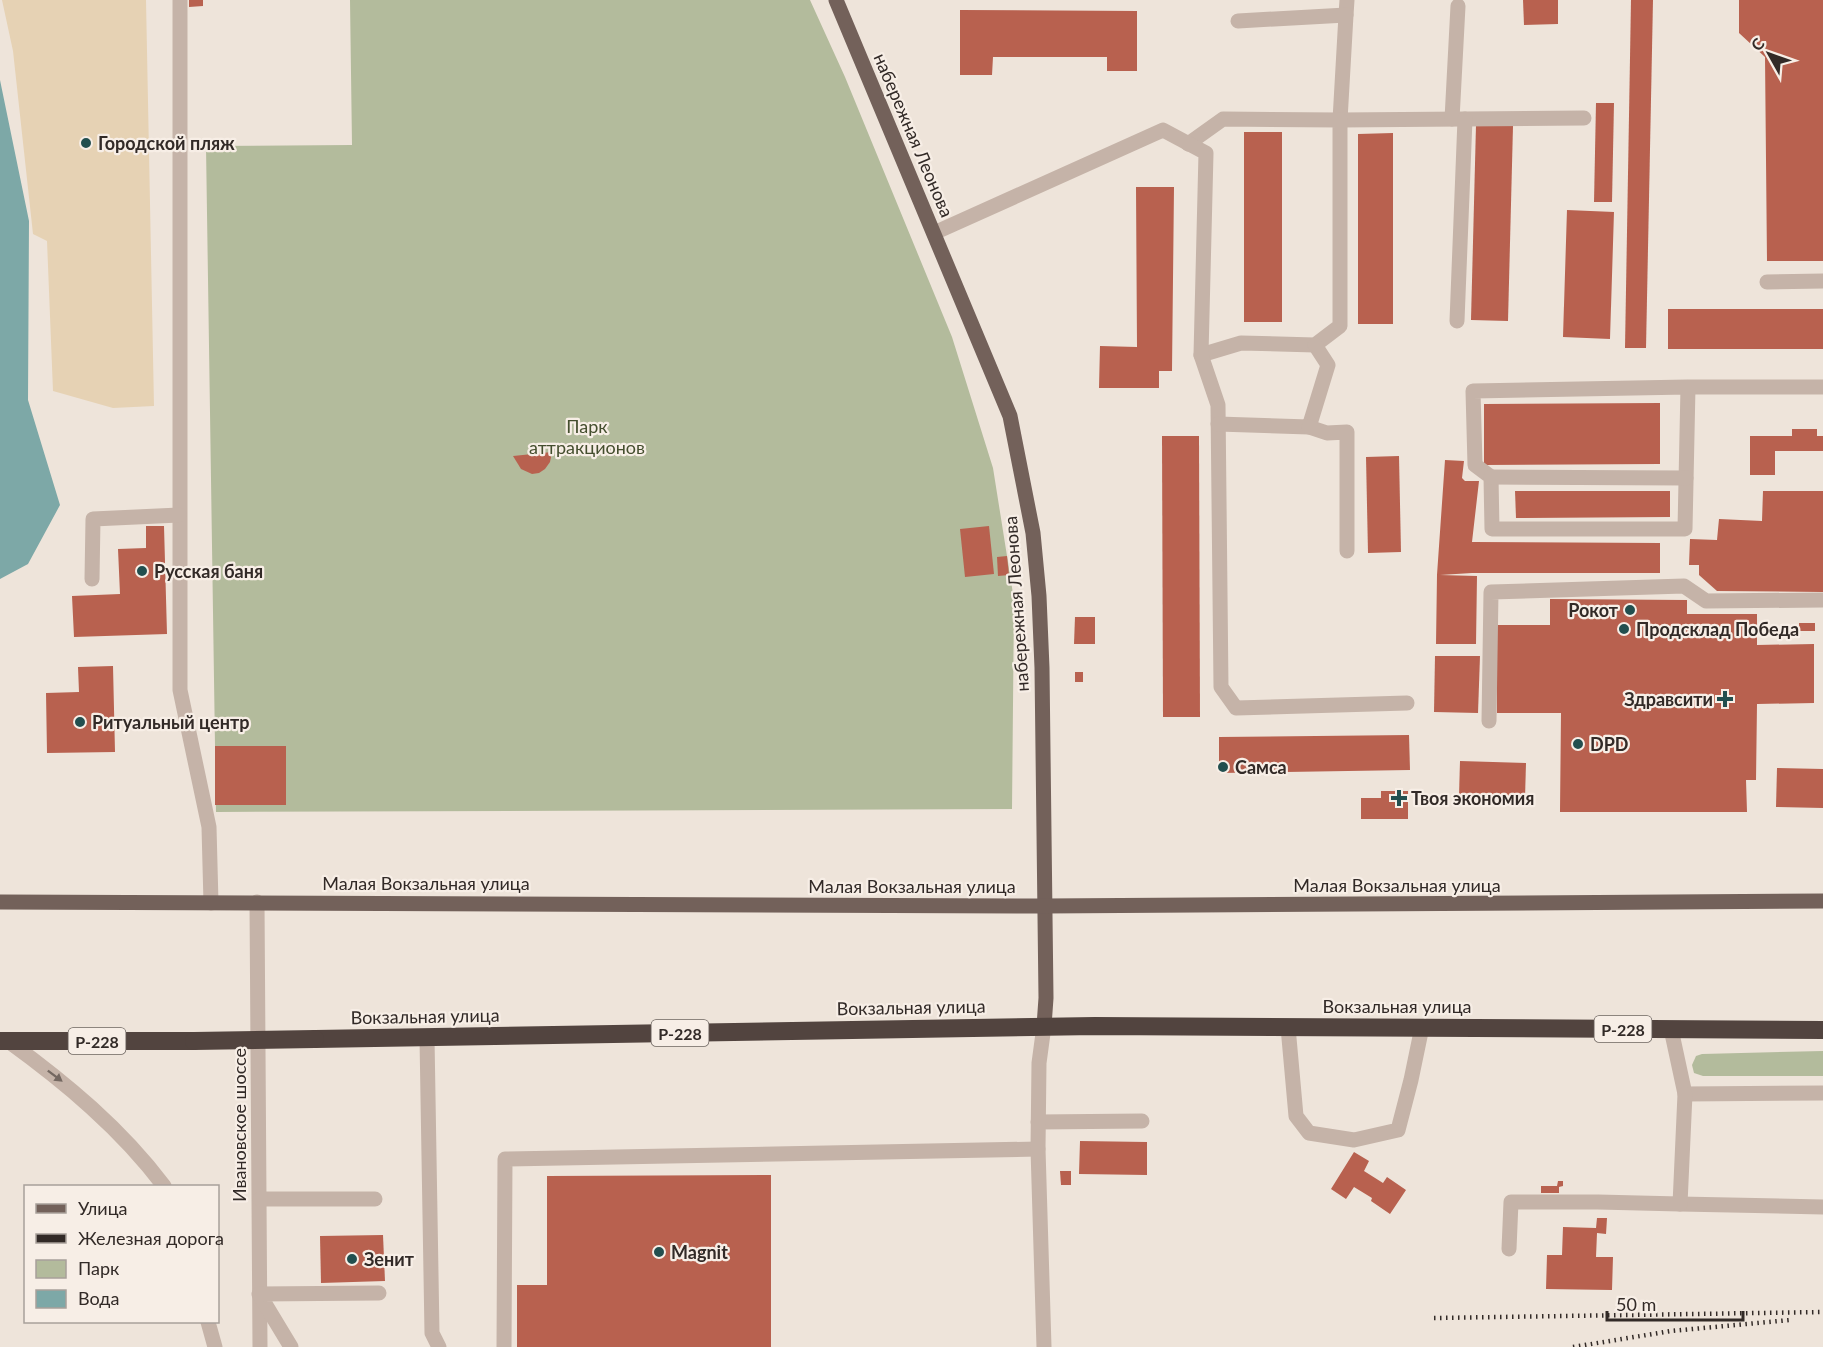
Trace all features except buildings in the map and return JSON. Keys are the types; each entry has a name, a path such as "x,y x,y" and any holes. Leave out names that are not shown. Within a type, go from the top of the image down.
{"highway":[{"name":"Вокзальная улица","path":"4,1041 427,1038 1044,1026 1823,1030"}],"main road":[{"name":"набережная Леонова","path":"836,0 1010,417 1024,479 1033,533 1042,668 1046,998 1044,1026"},
{"name":"Малая Вокзальная улица","path":"0,902 1045,906 1823,901"}],"street":[{"path":"180,0 180,690 209,827 211,903"},
{"path":"1457,321 1458,6"},
{"path":"1201,356 1241,342 1315,345 1340,326 1340,120 1346,8 1238,21"},
{"path":"1188,144 1223,119 1584,118"},
{"path":"934,233 1163,130 1206,153 1201,356 1218,405 1221,687 1236,708 1407,703"},
{"path":"1767,282 1823,281"},
{"path":"1309,427 1328,365 1315,345"},
{"path":"1491,477 1492,529 1685,529 1688,387"},
{"path":"1686,478 1491,477 1475,465 1473,391 1823,387"},
{"path":"1218,424 1309,427 1327,433 1347,432 1347,551"},
{"path":"92,579 93,519 179,515"},
{"path":"1489,721 1491,592 1684,586 1706,601 1823,600"},
{"name":"Ивановское шоссе","path":"257,902 260,1347"},
{"path":"1044,1026 1039,1063 1038,1122 1044,1347"},
{"path":"1288,1027 1296,1116 1309,1133 1354,1140 1398,1130 1422,1027"},
{"path":"1671,1029 1685,1094 1680,1204"},
{"path":"423,1347 436,1340 427,1038"},
{"path":"4,1041 61,1080 100,1114 150,1167 163,1185"},
{"path":"1685,1094 1823,1093"},
{"path":"1038,1122 1142,1121"},
{"path":"504,1347 505,1159 1038,1149"},
{"path":"260,1199 375,1199"},
{"path":"1509,1249 1510,1202 1823,1207"},
{"path":"259,1294 379,1293"},
{"path":"259,1294 291,1347"},
{"path":"208,1323 215,1347"}],"green space":[{"name":"Парк аттракционов","path":"350,0 810,0 845,77 952,337 993,468 1014,600 1012,809 216,812 206,146 352,145"},
{"path":"1823,1051 1823,1076 1703,1076 1694,1073 1692,1065 1696,1056 1702,1054"}],"sand":[{"name":"Городской пляж","path":"2,0 146,0 154,406 113,408 53,391 47,241 33,234 13,51"}],"water":[{"path":"0,80 29,221 28,400 60,505 28,564 0,579"}],"railway":[{"path":"1434,1318 1823,1312"},
{"path":"1573,1347 1671,1331 1790,1320"}],"place":[{"name":"Городской пляж","path":"86,143"},
{"name":"Русская баня","path":"142,571"},
{"name":"Рокот","path":"1630,610"},
{"name":"Продсклад Победа","path":"1624,629"},
{"name":"Здравсити","path":"1725,699"},
{"name":"Ритуальный центр","path":"80,722"},
{"name":"DPD","path":"1578,744"},
{"name":"Самса","path":"1223,767"},
{"name":"Твоя экономия","path":"1399,798"},
{"name":"Magnit","path":"659,1252"},
{"name":"Зенит","path":"352,1259"}]}
